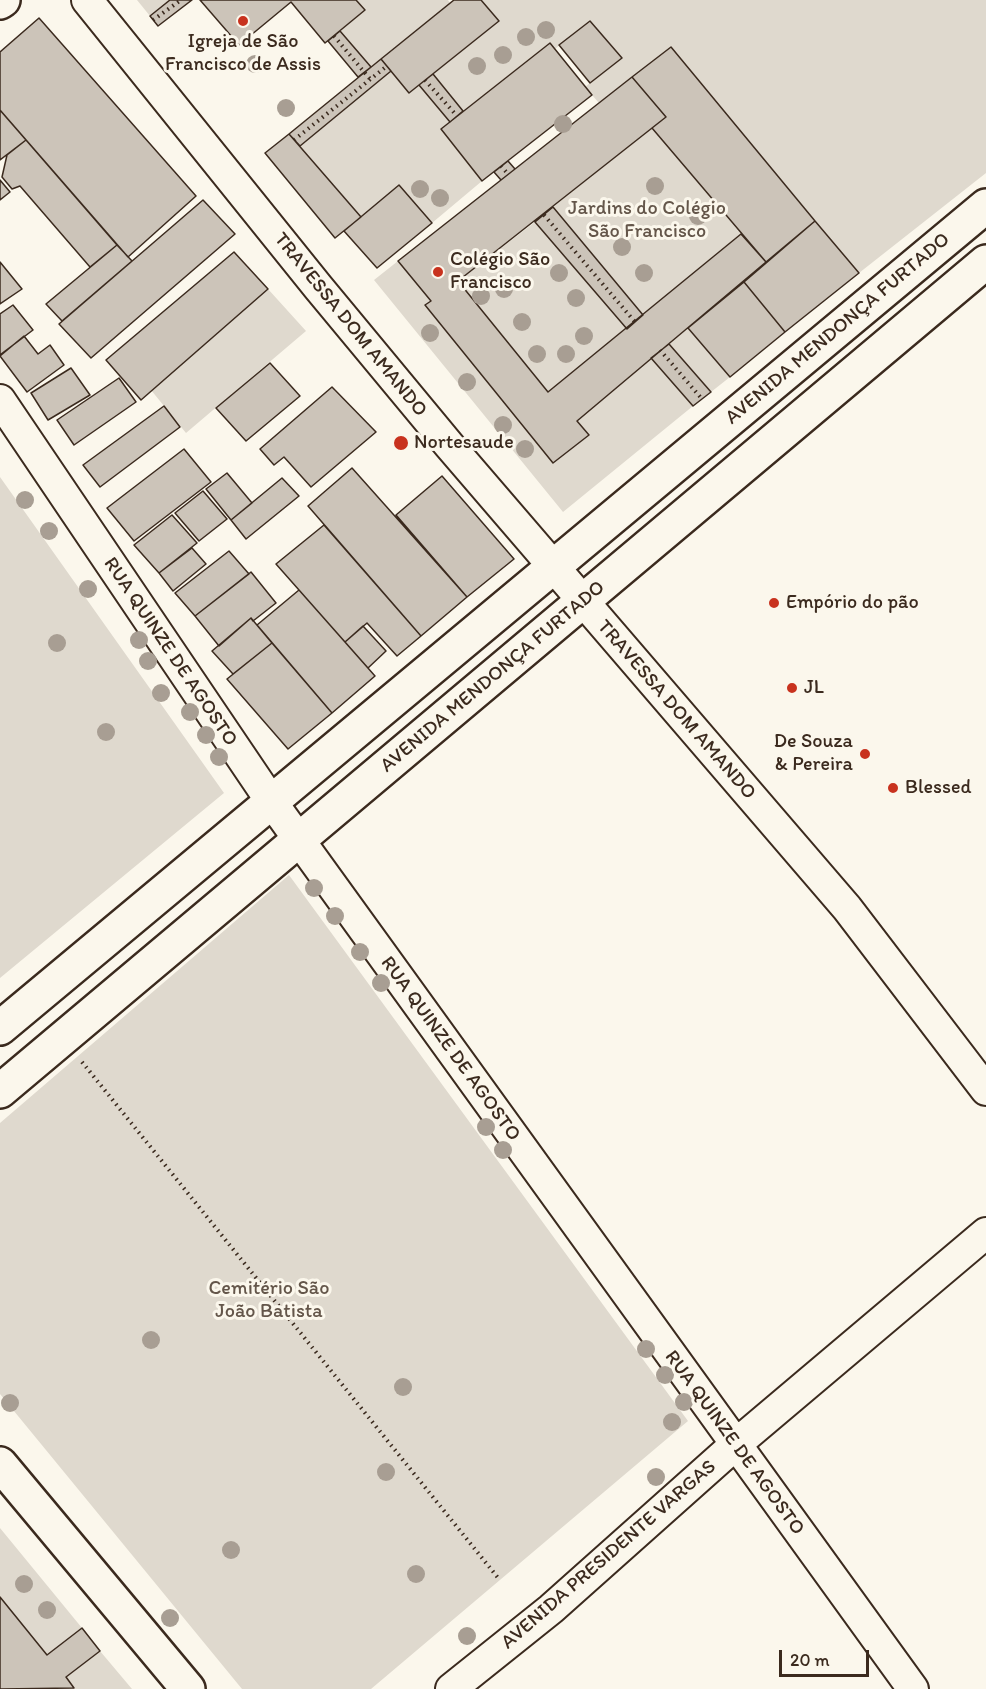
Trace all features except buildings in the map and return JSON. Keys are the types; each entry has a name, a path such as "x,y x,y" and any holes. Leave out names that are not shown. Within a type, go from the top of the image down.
{"main road":[{"name":"AVENIDA MENDONÇA FURTADO","path":"0,1028 986,206"},
{"name":"AVENIDA MENDONÇA FURTADO","path":"0,1091 986,262"},
{"path":"0,1464 188,1689"}],"street":[{"name":"TRAVESSA DOM AMANDO","path":"87,0 448,445 847,908 986,1090"},
{"name":"RUA QUINZE DE AGOSTO","path":"0,400 271,801 913,1689"},
{"name":"AVENIDA PRESIDENTE VARGAS","path":"451,1689 551,1609 735,1445 986,1233"}],"path":[{"path":"153,20 181,0"},
{"path":"334,36 370,79"},
{"path":"294,140 387,66"},
{"path":"425,80 457,116"},
{"path":"501,166 508,174"},
{"path":"544,214 635,322"},
{"path":"660,350 702,399"},
{"path":"60,1040 78,1057 499,1580"}],"green space":[{"path":"137,0 170,0 150,16"},
{"path":"356,0 448,0 450,3 371,67 340,31 365,10"},
{"path":"481,0 986,0 986,173 859,273 671,48 599,103 585,87 621,57 590,21 555,49 549,43 463,111 433,74 499,21"},
{"path":"391,71 409,93 419,85 450,122 442,129 482,181 432,223 399,185 361,217 300,146"},
{"name":"Jardins do Colégio São Francisco","path":"652,128 741,234 643,315 553,207"},
{"name":"Jardins do Colégio São Francisco","path":"535,222 627,329 548,392 458,281"},
{"path":"398,261 431,301 426,305 553,463 588,436 577,421 651,358 693,406 563,512 374,280"},
{"path":"268,289 306,331 186,433 151,390"},
{"path":"688,328 730,377 711,392 669,344"},
{"path":"0,477 224,793 0,978"},
{"name":"Cemitério São João Batista","path":"289,875 688,1421 371,1689 242,1689 0,1394 0,1123"},
{"path":"0,1528 82,1628 47,1655 0,1597"},
{"path":"100,1651 132,1689 73,1689 66,1677"}],"place":[{"name":"Igreja de São Francisco de Assis","path":"243,21"},
{"name":"Colégio São Francisco","path":"438,272"},
{"name":"Nortesaude","path":"401,443"},
{"name":"Empório do pão","path":"774,603"},
{"name":"JL","path":"792,688"},
{"name":"De Souza & Pereira","path":"865,754"},
{"name":"Blessed","path":"893,788"}]}
